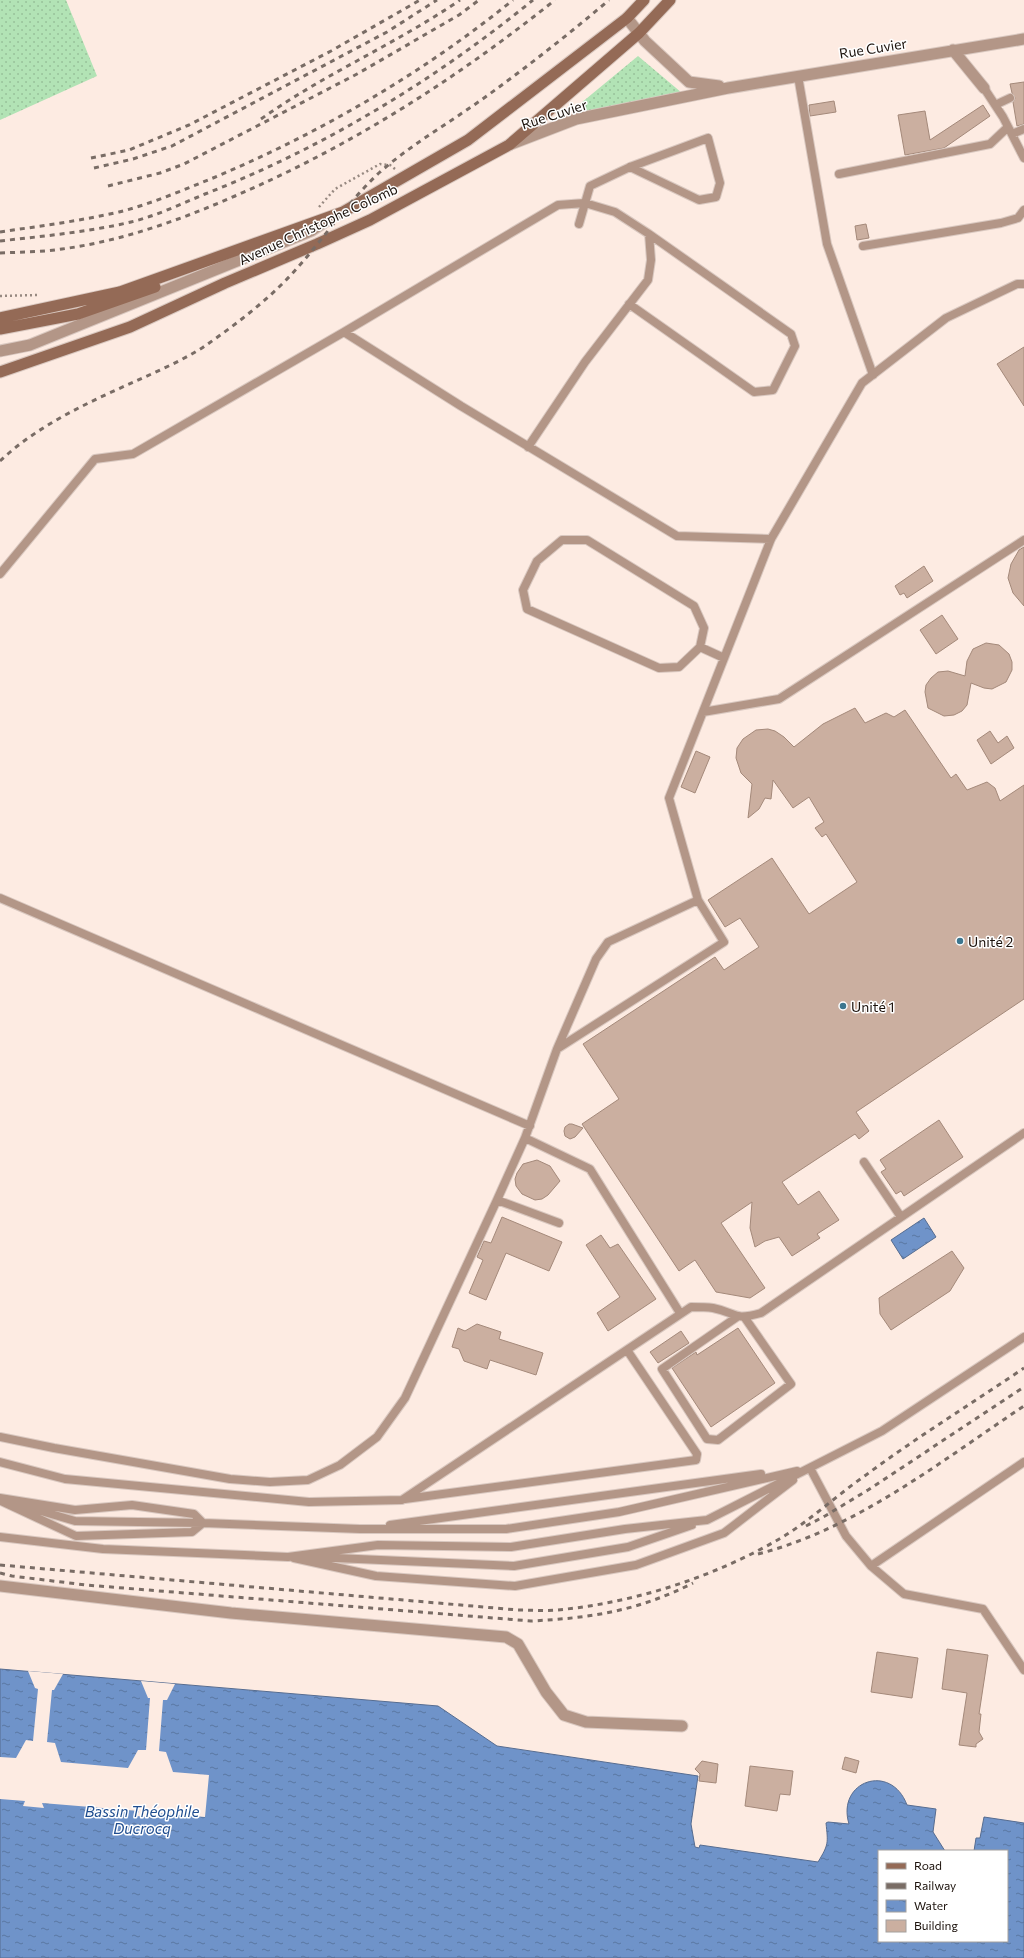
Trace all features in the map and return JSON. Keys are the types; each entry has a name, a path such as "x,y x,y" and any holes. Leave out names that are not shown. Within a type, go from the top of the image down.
{"main road":[{"path":"0,318 120,292 343,212 468,140 627,18 644,0"},
{"name":"Avenue Christophe Colomb","path":"2,373 130,327 225,283 317,244 370,220 509,145 639,33 670,0"},
{"path":"0,329 78,314 253,250 287,232"}],"street":[{"name":"Rue Cuvier","path":"627,18 645,41 688,82 728,88"},
{"name":"Rue Cuvier","path":"509,145 576,119 728,88 1024,38"},
{"path":"953,50 984,88"},
{"path":"0,351 30,345 311,232 335,215"},
{"path":"0,1586 231,1613 506,1637 518,1644 546,1692 564,1715 586,1722 682,1726"}],"lane":[{"path":"798,76 827,244 873,375"},
{"path":"984,88 1010,130 1024,158"},
{"path":"995,105 1010,98"},
{"path":"839,174 990,144 1010,130 1024,129"},
{"path":"579,224 590,186 630,167 708,138 720,183 716,197 699,200 630,167"},
{"path":"0,574 95,459 133,454 344,332 558,205 585,203 615,212 649,234 791,334 795,346 773,390 754,392 629,304"},
{"path":"863,246 1001,223 1018,218 1024,210"},
{"path":"528,447 585,362 648,280 651,260 649,234"},
{"path":"557,1050 724,942 698,900 669,798 771,539 862,383 946,318 1017,284 1024,284"},
{"path":"344,332 528,447 677,536 771,539"},
{"path":"562,540 587,540 694,606 704,628 700,648 679,667 659,668 527,609 523,590 537,561 562,540"},
{"path":"703,712 779,699 1024,540"},
{"path":"700,648 724,658"},
{"path":"0,898 530,1126"},
{"path":"0,1437 230,1479 270,1482 308,1480 340,1466 377,1437 404,1398 525,1138 557,1050 596,959 608,942 698,900"},
{"path":"402,1500 691,1307 713,1308 741,1318 791,1384 718,1440 707,1439 662,1369 741,1318 761,1313 1024,1133"},
{"path":"525,1138 590,1169 680,1313"},
{"path":"864,1162 901,1217"},
{"path":"497,1200 559,1223"},
{"path":"0,1537 103,1550 288,1556 514,1566 628,1547 707,1520 882,1431 1024,1337"},
{"path":"0,1462 65,1478 309,1502 402,1500 696,1460 697,1454 627,1350"},
{"path":"871,1566 1024,1462"},
{"path":"360,1529 810,1468"},
{"path":"0,1499 75,1521 203,1523 360,1529 506,1529 619,1512 810,1468"},
{"path":"288,1556 376,1576 515,1586 629,1567 724,1533 810,1468"},
{"path":"810,1468 846,1536 871,1566 904,1594 983,1609 1024,1670"},
{"path":"0,1499 75,1510 132,1505 194,1514 203,1523"},
{"path":"0,1499 76,1536 192,1532 203,1523"},
{"path":"288,1556 378,1545 511,1547 625,1529 707,1520"}],"path":[{"path":"317,209 335,189 380,164 390,165 399,172"},
{"path":"0,296 45,295"}],"green space":[{"path":"0,0 66,0 97,76 0,120"},
{"path":"638,56 682,93 579,113 575,108"}],"water":[{"path":"924,1218 936,1237 903,1259 891,1240"},
{"name":"Bassin Théophile Ducrocq","path":"0,1669 438,1706 497,1746 698,1776 691,1824 695,1847 699,1848 700,1845 818,1862 827,1843 826,1823 849,1824 847,1809 850,1797 857,1788 867,1782 878,1781 889,1784 899,1792 907,1805 936,1809 933,1832 944,1850 878,1850 878,1942 1008,1942 1008,1850 974,1850 976,1838 980,1838 984,1817 1024,1823 1024,1958 0,1958"}],"pier":[{"path":"28,1671 63,1674 54,1690 52,1690 47,1742 55,1743 61,1762 128,1768 138,1750 146,1750 150,1698 148,1698 141,1681 175,1684 167,1700 163,1700 159,1751 166,1752 173,1772 209,1775 205,1817 156,1813 158,1818 137,1816 139,1811 42,1803 44,1808 23,1806 25,1801 0,1799 0,1757 16,1758 26,1740 33,1741 38,1689 35,1688"}],"building":[{"path":"1024,82 1024,124 1017,126 1013,102 1015,98 1010,84"},
{"path":"834,101 836,112 810,116 809,105"},
{"path":"983,105 990,116 944,148 905,155 898,115 925,111 930,140"},
{"path":"866,224 869,238 857,240 855,226"},
{"path":"1024,347 1024,406 997,364"},
{"path":"1024,547 1024,606 1013,593 1008,578 1011,564 1019,550"},
{"path":"924,566 933,581 907,598 904,593 900,595 895,586"},
{"path":"942,615 958,639 936,654 920,630"},
{"path":"986,643 999,645 1009,654 1012,662 1012,670 1006,682 992,689 984,688 971,683 967,705 962,711 954,715 944,716 928,708 925,692 926,685 931,678 938,672 948,671 965,676 967,661 973,649"},
{"path":"855,708 865,723 886,713 894,717 905,710 951,778 956,774 967,790 987,782 995,788 1000,801 1024,785 1024,999 856,1112 869,1131 859,1139 855,1134 782,1182 798,1205 819,1191 839,1220 817,1234 820,1238 792,1256 779,1237 765,1241 755,1247 750,1228 752,1202 721,1223 765,1288 750,1298 716,1292 695,1260 679,1271 582,1124 619,1099 583,1044 715,957 724,970 759,947 740,918 725,927 708,900 772,858 809,914 857,882 826,834 822,837 815,828 824,822 809,797 793,808 773,780 771,799 765,798 759,809 748,818 752,784 741,773 736,758 737,748 743,739 756,730 768,729 775,731 784,737 794,747 823,724"},
{"path":"990,731 998,743 1007,736 1014,748 991,764 977,740"},
{"path":"696,751 710,757 695,793 681,787"},
{"path":"939,1120 963,1157 904,1196 901,1191 896,1194 881,1172 886,1169 880,1160"},
{"path":"569,1124 583,1128 575,1137 570,1139 565,1136 564,1131 565,1127"},
{"path":"537,1160 550,1166 560,1181 548,1195 542,1199 535,1200 522,1194 516,1186 515,1179 523,1164"},
{"path":"502,1217 562,1242 549,1271 506,1253 486,1300 469,1293 483,1260 477,1257 484,1241 491,1243"},
{"path":"601,1235 610,1248 618,1244 656,1299 608,1331 597,1313 620,1297 586,1245"},
{"path":"952,1251 964,1268 950,1291 891,1330 880,1314 879,1298"},
{"path":"477,1324 501,1332 499,1339 543,1353 536,1375 490,1360 487,1369 464,1361 459,1349 452,1347 458,1328 465,1331"},
{"path":"738,1328 775,1383 711,1427 672,1368 696,1352 697,1355"},
{"path":"681,1331 689,1343 658,1363 650,1352"},
{"path":"947,1649 988,1655 979,1714 981,1714 979,1732 983,1739 976,1744 976,1747 959,1745 967,1693 942,1689"},
{"path":"877,1652 918,1658 912,1698 871,1692"},
{"path":"845,1757 859,1761 856,1773 842,1769"},
{"path":"702,1761 718,1764 716,1783 699,1781 700,1774 695,1769"},
{"path":"750,1766 793,1771 790,1795 780,1794 777,1811 745,1806"}],"railway":[{"path":"91,158 129,150 189,125 331,51 420,0"},
{"path":"94,168 133,159 172,146 387,32 437,0"},
{"path":"261,119 310,88 411,31 460,0"},
{"path":"108,186 160,173 184,164 357,74 459,15 479,0"},
{"path":"0,232 90,218 131,209 179,192 253,160 331,121 407,77 479,27 513,0"},
{"path":"0,241 82,231 131,222 168,210 249,176 292,156 376,110 457,58 533,0"},
{"path":"0,253 62,249 107,241 172,221 235,196 320,155 401,109 480,57 555,0"},
{"path":"0,461 47,425 100,397 161,370 186,357 202,348 251,312 278,288 304,260 353,200 380,172 418,143 516,74 609,0"},
{"path":"0,1565 518,1610 557,1610 615,1601 673,1586 701,1576 729,1565 781,1538 905,1447 1024,1368"},
{"path":"806,1526 868,1490 1024,1387"},
{"path":"758,1554 794,1543 863,1511 897,1491 1024,1406"},
{"path":"0,1573 12,1576 86,1585 531,1621 574,1618 633,1607 673,1593 693,1583"}],"place":[{"name":"Unité 2","path":"960,941"},
{"name":"Unité 1","path":"843,1006"}]}
